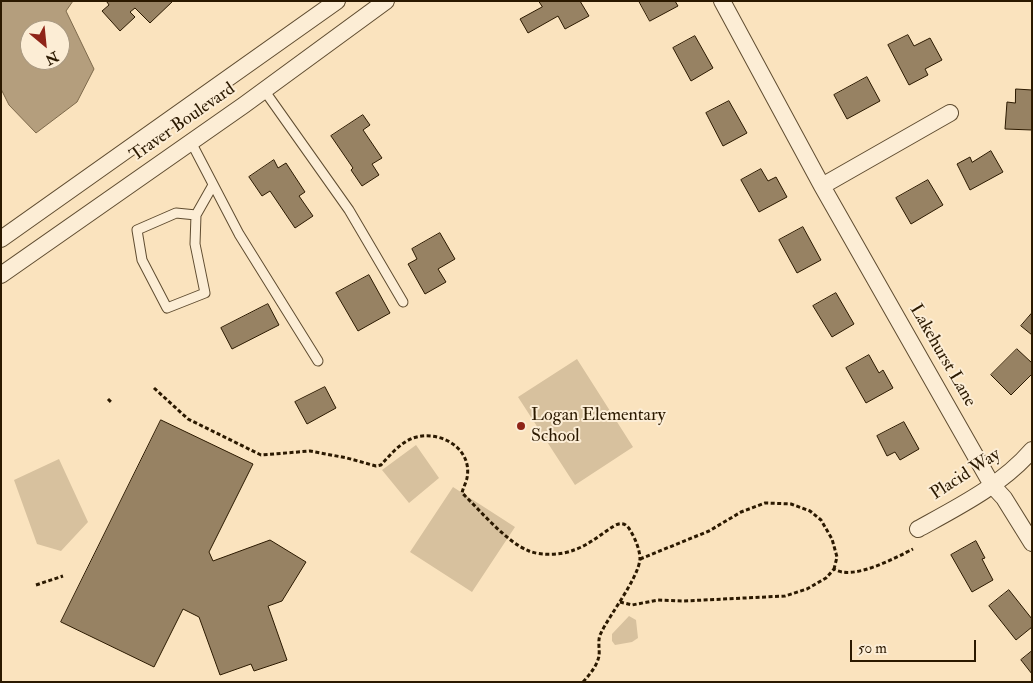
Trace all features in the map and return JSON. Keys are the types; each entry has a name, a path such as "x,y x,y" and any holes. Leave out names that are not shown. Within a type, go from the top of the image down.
{"street":[{"name":"Traver Boulevard","path":"1,239 337,1"},
{"name":"Traver Boulevard","path":"1,275 191,142 386,1"},
{"name":"Lakehurst Lane","path":"722,1 822,186 992,485 1004,498 1032,543"},
{"path":"822,186 950,113"},
{"name":"Placid Way","path":"918,529 992,485 1020,463 1032,450"}],"lane":[{"path":"264,90 349,210 403,302"},
{"path":"191,142 239,234 318,361"},
{"path":"196,216 176,214 138,230 142,260 167,308 205,293 195,244 196,216 213,185"}],"path":[{"path":"154,388 188,419 261,455 310,451 376,466 381,465 402,444 413,438 426,436 443,438 454,444 466,461 467,477 462,493 508,538 536,554 561,554 574,550 619,523 624,524 629,528 633,536 640,559 634,576 599,636 599,658 594,669 583,682"},
{"path":"108,399 112,403"},
{"path":"620,602 632,605 658,600 684,601 785,596 807,589 826,578 834,569 837,556 832,539 821,520 810,511 791,504 765,503 741,512 709,531 640,559"},
{"path":"834,569 837,571 859,572 913,548"},
{"path":"36,585 63,576"}],"shaded area":[{"path":"1,1 73,1 66,11 94,69 77,102 36,133 9,105 1,89"},
{"path":"577,359 633,447 575,485 518,397"},
{"path":"416,445 439,478 409,503 382,470"},
{"path":"59,459 88,522 61,551 37,544 14,480"},
{"path":"453,487 515,527 472,592 410,552"},
{"path":"629,616 636,620 638,638 632,642 615,645 612,641 612,634"}],"building":[{"path":"108,1 173,1 150,23 135,8 130,12 135,17 120,31 102,11 109,5"},
{"path":"539,1 580,1 589,16 565,29 558,16 528,33 520,19 542,7"},
{"path":"639,1 675,1 678,6 650,21"},
{"path":"908,35 914,46 930,38 942,60 925,69 928,75 909,85 888,45"},
{"path":"695,36 713,68 691,81 673,48"},
{"path":"867,77 880,101 847,119 834,95"},
{"path":"1016,89 1032,90 1032,130 1005,129 1007,102 1015,103"},
{"path":"729,101 747,133 723,146 706,113"},
{"path":"363,115 370,125 363,130 382,158 372,164 379,175 362,186 351,170 353,168 331,136"},
{"path":"991,151 1003,172 970,190 957,164 970,157 972,162"},
{"path":"274,160 278,168 286,163 305,192 299,196 313,216 295,228 270,191 262,196 249,177"},
{"path":"761,169 768,181 776,177 787,197 759,212 741,180"},
{"path":"928,180 943,205 911,224 896,198"},
{"path":"803,227 821,260 797,273 779,240"},
{"path":"440,233 455,259 438,269 446,282 425,294 408,264 417,259 412,249"},
{"path":"369,275 390,313 358,331 336,293"},
{"path":"836,293 854,324 832,337 813,306"},
{"path":"268,304 279,325 232,349 221,328"},
{"path":"1032,313 1032,335 1021,326"},
{"path":"1017,349 1032,363 1032,374 1011,395 991,375"},
{"path":"869,355 879,373 883,370 893,388 866,403 846,368"},
{"path":"325,387 336,408 307,424 295,402"},
{"path":"161,420 253,464 209,552 213,561 270,540 306,562 282,601 268,606 287,660 254,671 251,664 220,675 199,617 183,609 154,667 61,622"},
{"path":"904,422 919,449 900,460 895,452 887,456 877,436"},
{"path":"976,541 985,558 982,559 993,580 972,592 951,555"},
{"path":"1009,590 1032,619 1032,627 1016,640 989,606"},
{"path":"1032,651 1032,674 1021,660"}],"place":[{"name":"Logan Elementary School","path":"521,426"}]}
